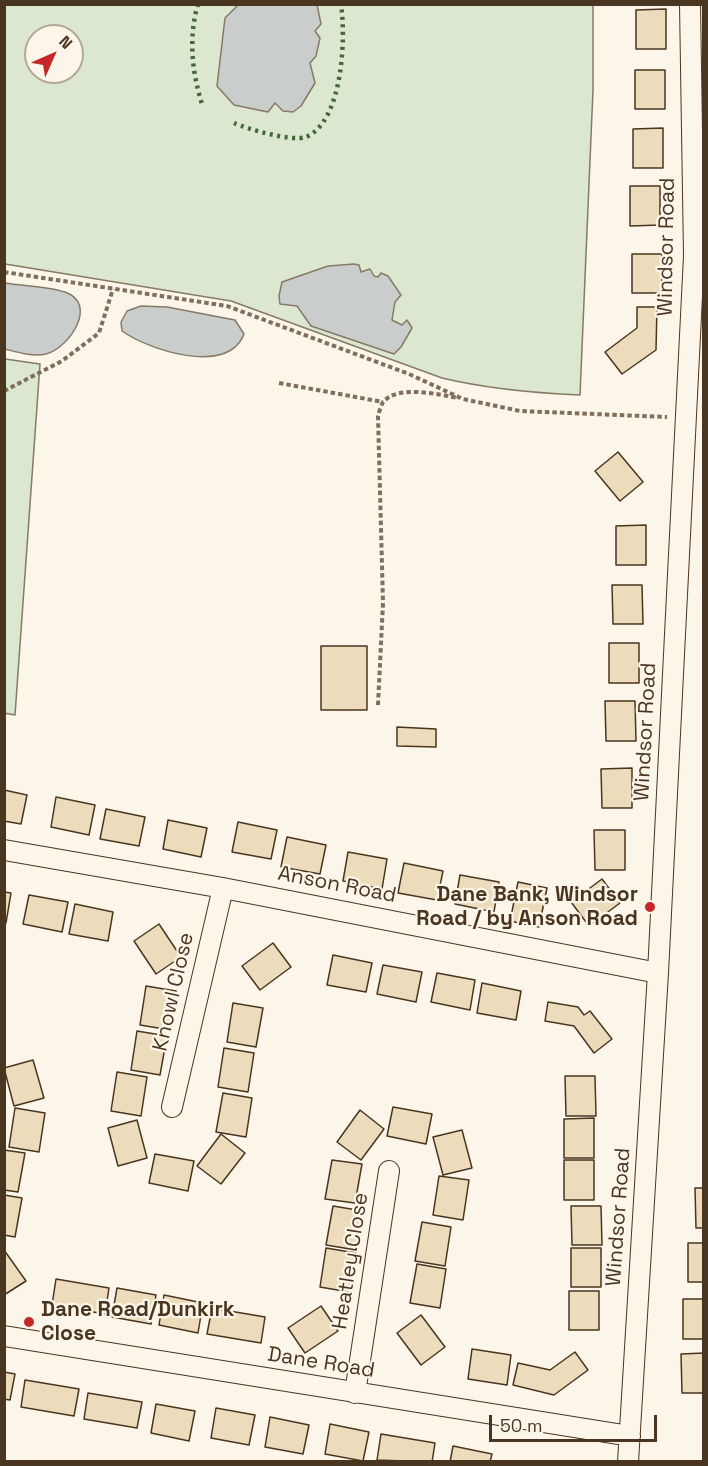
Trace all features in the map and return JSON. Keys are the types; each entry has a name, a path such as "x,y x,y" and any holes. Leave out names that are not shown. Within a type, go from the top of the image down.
{"street":[{"name":"Windsor Road","path":"628,1461 658,973 686,418 695,379 694,256 697,90 690,4"},
{"name":"Anson Road","path":"4,850 223,888 658,973"},
{"name":"Knowl Close","path":"172,1107 223,888"},
{"name":"Heatley Close","path":"355,1393 389,1171"},
{"name":"Dane Road","path":"4,1336 630,1436"},
{"path":"628,1461 633,1461"}],"path":[{"path":"4,272 227,306 409,374 463,399"},
{"path":"4,391 63,361 99,333 112,289"},
{"path":"279,383 383,402"},
{"path":"378,705 383,592 378,416 383,402 396,394 419,393 463,399 520,411 686,418"}],"green space":[{"path":"4,5 593,5 593,90 580,395 511,390 442,378 231,301 5,264"},
{"path":"5,359 40,364 15,715 4,713"}],"shaded area":[{"path":"238,5 317,5 321,24 315,31 320,38 316,56 310,63 315,83 301,106 293,112 283,111 275,103 268,112 234,105 217,86 225,18"},
{"path":"359,265 361,272 370,269 374,276 378,277 381,273 388,276 401,295 395,302 392,320 402,325 407,320 412,328 394,354 311,326 297,306 280,304 282,282 328,266"},
{"path":"5,283 58,290 75,298 80,306 80,315 71,335 55,350 46,354 25,354 5,349"},
{"path":"141,306 167,307 235,320 244,334 235,347 222,354 205,357 167,351 149,345 122,331 121,322 127,311"}],"building":[{"path":"666,9 666,49 636,49 636,10"},
{"path":"635,70 665,70 665,109 635,109"},
{"path":"663,128 663,168 633,168 633,129"},
{"path":"630,186 660,186 660,225 630,226"},
{"path":"632,254 662,254 662,293 632,293"},
{"path":"637,307 657,307 656,350 622,374 605,352 637,328"},
{"path":"618,452 643,482 620,501 595,471"},
{"path":"646,525 646,565 616,565 616,526"},
{"path":"612,585 642,585 643,624 613,624"},
{"path":"609,643 639,643 639,683 609,683"},
{"path":"321,646 367,646 367,710 321,710"},
{"path":"605,701 635,701 636,741 606,741"},
{"path":"397,727 436,729 436,747 397,746"},
{"path":"632,768 632,808 602,808 601,769"},
{"path":"4,790 27,795 21,824 4,821"},
{"path":"56,797 95,805 89,835 51,827"},
{"path":"106,809 145,817 139,846 100,839"},
{"path":"168,820 207,828 201,857 163,849"},
{"path":"238,822 277,830 271,859 232,852"},
{"path":"594,830 625,830 625,870 595,870"},
{"path":"287,837 326,845 320,874 281,867"},
{"path":"348,852 387,859 382,889 343,881"},
{"path":"404,863 443,871 437,900 398,893"},
{"path":"460,875 499,882 494,912 455,904"},
{"path":"602,879 620,903 589,926 571,902"},
{"path":"518,882 547,888 539,927 510,921"},
{"path":"4,892 11,893 6,923 4,922"},
{"path":"29,895 68,902 62,932 23,924"},
{"path":"75,904 113,912 108,941 69,934"},
{"path":"159,924 181,957 156,974 134,941"},
{"path":"273,943 291,967 260,990 242,966"},
{"path":"333,955 372,963 366,992 327,985"},
{"path":"383,965 422,972 416,1002 377,994"},
{"path":"437,973 475,980 470,1010 431,1002"},
{"path":"482,983 521,991 516,1020 477,1013"},
{"path":"146,986 176,991 170,1030 140,1025"},
{"path":"548,1002 578,1007 584,1015 590,1011 612,1039 594,1053 574,1026 545,1021"},
{"path":"233,1003 263,1008 256,1047 227,1042"},
{"path":"137,1031 167,1036 160,1075 131,1070"},
{"path":"224,1048 254,1053 248,1092 218,1087"},
{"path":"33,1060 44,1098 14,1106 4,1068"},
{"path":"117,1072 147,1077 141,1116 111,1111"},
{"path":"565,1076 595,1076 596,1116 566,1116"},
{"path":"223,1093 252,1098 246,1137 216,1132"},
{"path":"393,1107 432,1114 426,1144 387,1136"},
{"path":"15,1108 45,1113 39,1152 9,1147"},
{"path":"360,1110 384,1129 361,1160 337,1142"},
{"path":"594,1118 594,1158 564,1158 564,1119"},
{"path":"137,1120 147,1158 118,1166 108,1128"},
{"path":"462,1130 472,1168 443,1175 433,1137"},
{"path":"221,1134 245,1153 221,1184 197,1166"},
{"path":"4,1150 25,1153 18,1192 4,1190"},
{"path":"155,1154 194,1161 188,1191 149,1183"},
{"path":"332,1160 362,1164 355,1203 325,1199"},
{"path":"564,1160 594,1160 594,1200 564,1200"},
{"path":"439,1176 469,1180 463,1220 433,1215"},
{"path":"695,1188 704,1188 704,1228 696,1228"},
{"path":"4,1195 22,1198 15,1237 4,1235"},
{"path":"333,1206 363,1211 356,1250 326,1245"},
{"path":"571,1206 601,1206 602,1245 572,1245"},
{"path":"422,1222 451,1227 445,1266 415,1261"},
{"path":"688,1243 704,1243 704,1282 688,1282"},
{"path":"326,1248 356,1253 349,1292 320,1287"},
{"path":"571,1248 601,1248 601,1287 571,1287"},
{"path":"4,1250 26,1281 4,1295"},
{"path":"417,1264 446,1269 440,1308 410,1303"},
{"path":"56,1279 109,1288 105,1314 52,1305"},
{"path":"117,1288 156,1295 151,1324 112,1317"},
{"path":"569,1291 599,1291 599,1330 569,1330"},
{"path":"164,1295 203,1303 198,1333 159,1325"},
{"path":"683,1299 704,1299 704,1339 683,1339"},
{"path":"321,1306 338,1331 305,1353 288,1328"},
{"path":"212,1308 265,1317 261,1343 207,1334"},
{"path":"421,1315 445,1347 421,1365 397,1333"},
{"path":"472,1349 511,1355 507,1385 468,1379"},
{"path":"575,1352 588,1370 554,1395 513,1385 518,1363 550,1370"},
{"path":"704,1353 704,1393 682,1393 681,1354"},
{"path":"4,1372 15,1374 10,1400 4,1399"},
{"path":"25,1380 79,1389 74,1416 21,1407"},
{"path":"88,1393 142,1402 137,1428 84,1419"},
{"path":"156,1404 195,1411 189,1441 151,1433"},
{"path":"216,1408 255,1415 249,1445 211,1438"},
{"path":"270,1417 309,1425 303,1454 265,1447"},
{"path":"330,1424 369,1432 363,1461 325,1454"},
{"path":"381,1434 435,1443 432,1462 377,1460"},
{"path":"453,1446 492,1454 490,1462 450,1462"}],"hedge":[{"path":"198,4 192,43 196,82 203,107"},
{"path":"234,123 291,138 306,137 318,128 328,114 335,97 339,77 343,37 341,4"}],"place":[{"name":"Dane Bank, Windsor Road / by Anson Road","path":"650,907"},
{"name":"Dane Road/Dunkirk Close","path":"29,1322"}]}
